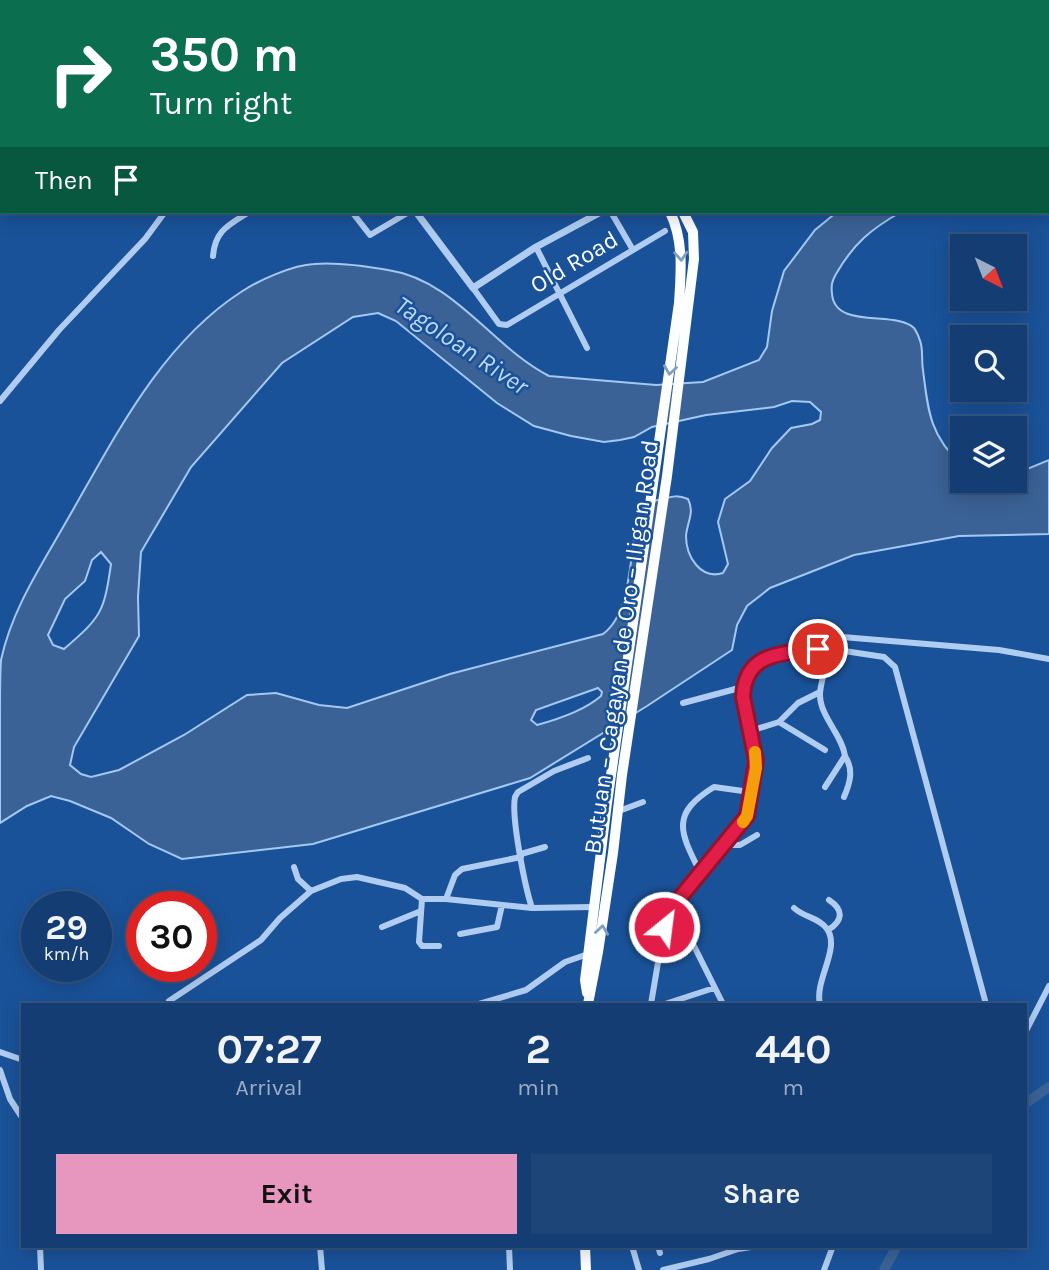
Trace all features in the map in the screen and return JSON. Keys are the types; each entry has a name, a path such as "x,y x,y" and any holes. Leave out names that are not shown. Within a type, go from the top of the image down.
{"highway":[{"path":"671,214 678,234 684,302"},
{"path":"684,214 693,232 695,248 684,302"},
{"name":"Butuan – Cagayan de Oro – Iligan Road","path":"588,1001 598,952 667,476 684,302"},
{"name":"Butuan – Cagayan de Oro – Iligan Road","path":"588,1001 585,980 593,907 684,302"},
{"path":"586,1248 586,1270"}],"street":[{"path":"0,401 60,330 145,239 164,214"},
{"path":"213,256 219,233 246,214"},
{"path":"354,214 370,236 406,214"},
{"path":"418,214 473,288 536,247 597,214"},
{"path":"612,214 633,250"},
{"name":"Old Road","path":"473,288 503,326 665,231"},
{"path":"536,247 587,348"},
{"path":"651,1003 666,920 674,905 700,872 744,821 756,761 743,687 751,669 774,654 818,635 999,650 1049,659"},
{"path":"774,654 831,649 884,657 895,667 986,1003"},
{"path":"831,649 820,692 822,705 842,745 851,772 844,797"},
{"path":"683,703 743,687"},
{"path":"750,731 779,722 798,703 820,692"},
{"path":"779,722 825,750"},
{"path":"825,788 845,756"},
{"path":"532,908 526,890 514,801 519,792 554,771 588,758"},
{"path":"700,872 683,835 682,827 688,808 714,787 750,792"},
{"path":"619,811 643,802"},
{"path":"722,845 740,845 757,835"},
{"path":"446,900 455,875 462,869 521,856 545,847"},
{"path":"294,867 298,879 311,891"},
{"path":"169,1001 261,940 280,918 311,891 341,879 357,877 405,888 422,899 532,908 593,907"},
{"path":"422,899 420,944 439,947"},
{"path":"828,930 841,918 840,912 829,900"},
{"path":"460,934 497,927 502,905"},
{"path":"794,908 807,918 823,924 832,941 820,991 820,1003"},
{"path":"382,927 421,911"},
{"path":"694,946 722,1003"},
{"path":"482,1003 531,988 565,962 588,954"},
{"path":"1027,1029 1049,986"},
{"path":"668,1003 713,988"},
{"path":"0,1052 21,1059"},
{"path":"0,1070 10,1099 21,1116"},
{"path":"40,1248 41,1270"},
{"path":"320,1248 321,1270"},
{"path":"509,1248 510,1270"},
{"path":"633,1248 639,1270"},
{"path":"663,1270 745,1248"},
{"path":"824,1270 832,1248"}],"water":[{"name":"Tagoloan River","path":"835,214 898,214 864,238 843,263 832,283 836,305 855,316 894,320 915,329 921,346 932,422 950,453 950,493 1027,493 1027,469 1049,460 1049,534 959,536 854,555 770,588 747,606 737,625 732,650 530,778 313,844 182,859 149,844 111,818 51,796 27,806 0,823 1,660 12,623 37,572 140,396 186,339 212,314 241,292 276,274 306,265 341,264 388,270 412,276 453,300 509,349 549,376 656,385 703,382 759,360 767,347 772,311 784,271 815,230","holes":["378,313 396,321 497,403 534,426 604,442 634,437 652,427 706,415 774,407 792,401 810,402 821,412 820,420 791,428 772,448 750,481 725,499 718,522 728,564 723,573 708,573 692,559 686,536 691,513 688,499 673,497 647,504 640,513 636,527 622,605 615,621 603,634 450,674 347,708 319,705 276,693 247,695 184,735 119,770 91,777 81,774 70,765 74,747 139,636 141,552 191,467 282,363 353,317","101,552 111,564 99,613 64,649 53,645 48,635 65,599 85,581 92,560","598,688 602,692 595,701 563,717 537,725 531,720 536,710"]}],"waterway":[{"path":"1027,1102 1049,1087"},
{"path":"884,1270 896,1248"}],"slow traffic":[{"path":"743,822 747,816 756,768 755,752"}],"route":[{"path":"664,927 674,905 747,816 756,768 756,754 743,697 743,687 751,669 774,654 818,649"}]}
